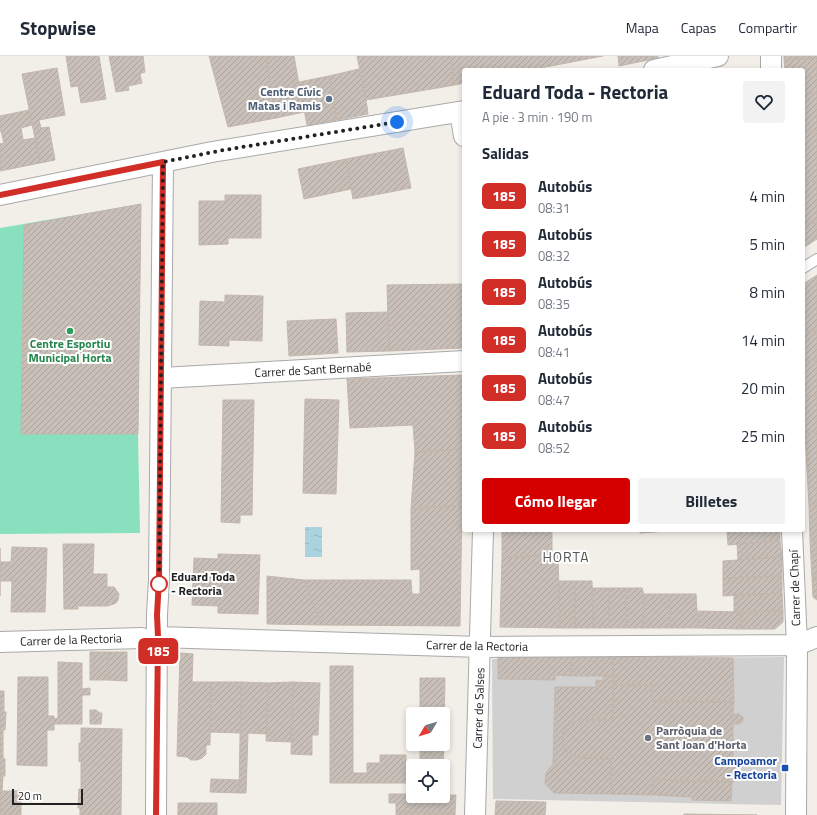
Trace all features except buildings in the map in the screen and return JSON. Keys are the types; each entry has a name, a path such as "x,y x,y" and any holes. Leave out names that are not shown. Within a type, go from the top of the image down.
{"street":[{"path":"663,68 718,56"},
{"path":"770,56 771,68"},
{"path":"0,195 224,150 462,111"},
{"path":"156,815 150,638 157,615 159,579 163,162"},
{"name":"Carrer de Sant Bernabé","path":"161,378 462,361"},
{"name":"Carrer de Salses","path":"475,815 483,532"},
{"name":"Carrer de Chapí","path":"792,532 797,645 796,815"},
{"path":"797,645 817,637"},
{"name":"Carrer de la Rectoria","path":"0,642 150,638 480,647 797,645"}],"lane":[{"path":"805,267 817,259"}],"shaded area":[{"path":"784,657 781,805 493,799 492,659"}],"green space":[{"name":"Centre Esportiu Municipal Horta","path":"141,204 138,434 140,533 0,534 0,228"}],"water":[{"path":"305,527 322,527 322,557 305,557"}],"bus line":[{"name":"185","path":"0,195 163,162 156,815"}],"place":[{"name":"Centre Cívic Matas i Ramis","path":"329,99"},
{"name":"Centre Esportiu Municipal Horta","path":"70,331"},
{"name":"Eduard Toda - Rectoria","path":"159,584"},
{"name":"Parròquia de Sant Joan d'Horta","path":"648,738"},
{"name":"Campoamor - Rectoria","path":"785,768"}],"district":[{"name":"HORTA","path":"566,557"}],"route":[{"path":"159,584 163,162 224,150 397,122"}]}
